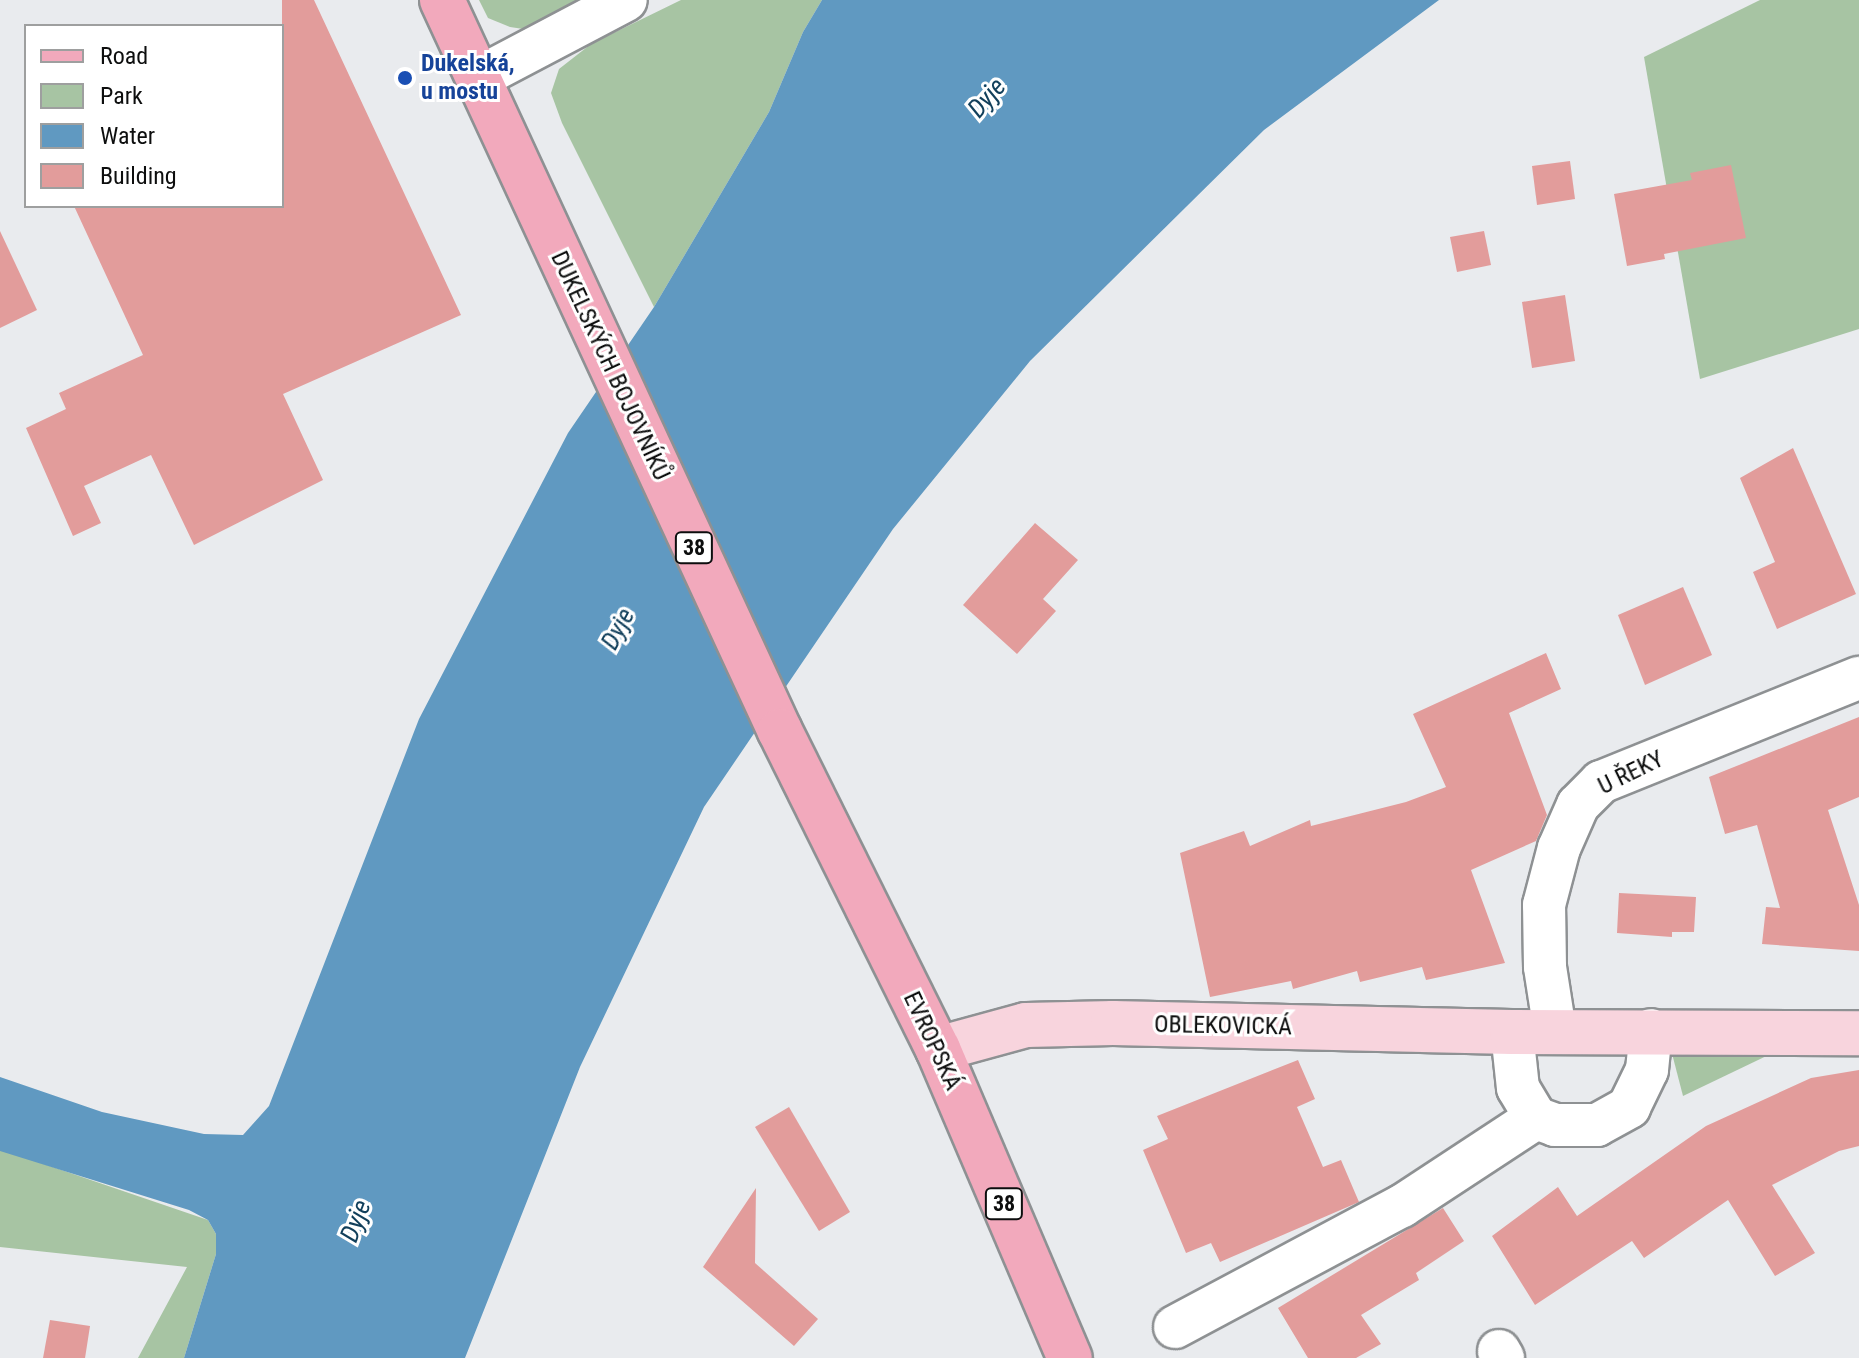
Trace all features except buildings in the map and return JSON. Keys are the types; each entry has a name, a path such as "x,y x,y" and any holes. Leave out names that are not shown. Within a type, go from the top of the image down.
{"main road":[{"name":"DUKELSKÝCH BOJOVNÍKŮ","path":"442,0 780,731"},
{"name":"EVROPSKÁ","path":"780,731 938,1049 1070,1358"}],"street":[{"path":"478,78 626,0"},
{"name":"U ŘEKY","path":"1555,1031 1545,967 1544,905 1559,848 1578,805 1601,782 1859,678"},
{"name":"OBLEKOVICKÁ","path":"938,1049 1026,1025 1113,1023 1512,1032 1651,1030 1859,1033"},
{"path":"1512,1032 1518,1088 1536,1118 1555,1125 1597,1125 1629,1107 1647,1070 1651,1030"},
{"path":"1175,1327 1402,1206 1536,1118"}],"green space":[{"path":"479,0 601,0 530,30 510,27 488,18"},
{"path":"681,0 822,0 803,32 769,112 654,307 562,123 551,93 559,69 591,44"},
{"path":"1760,0 1859,0 1859,329 1700,379 1644,57"},
{"path":"1669,1042 1785,1047 1683,1096"},
{"path":"0,1149 208,1220 216,1234 216,1254 184,1358 138,1358 187,1267 0,1247"}],"water":[{"name":"Dyje","path":"822,0 1439,0 1264,130 1030,361 893,529 704,807 580,1067 465,1358 184,1358 216,1254 216,1234 208,1220 189,1210 0,1151 0,1077 102,1112 204,1134 243,1135 269,1106 419,719 568,433 654,307 769,112 803,32"}],"place":[{"name":"Dukelská, u mostu","path":"405,78"}]}
